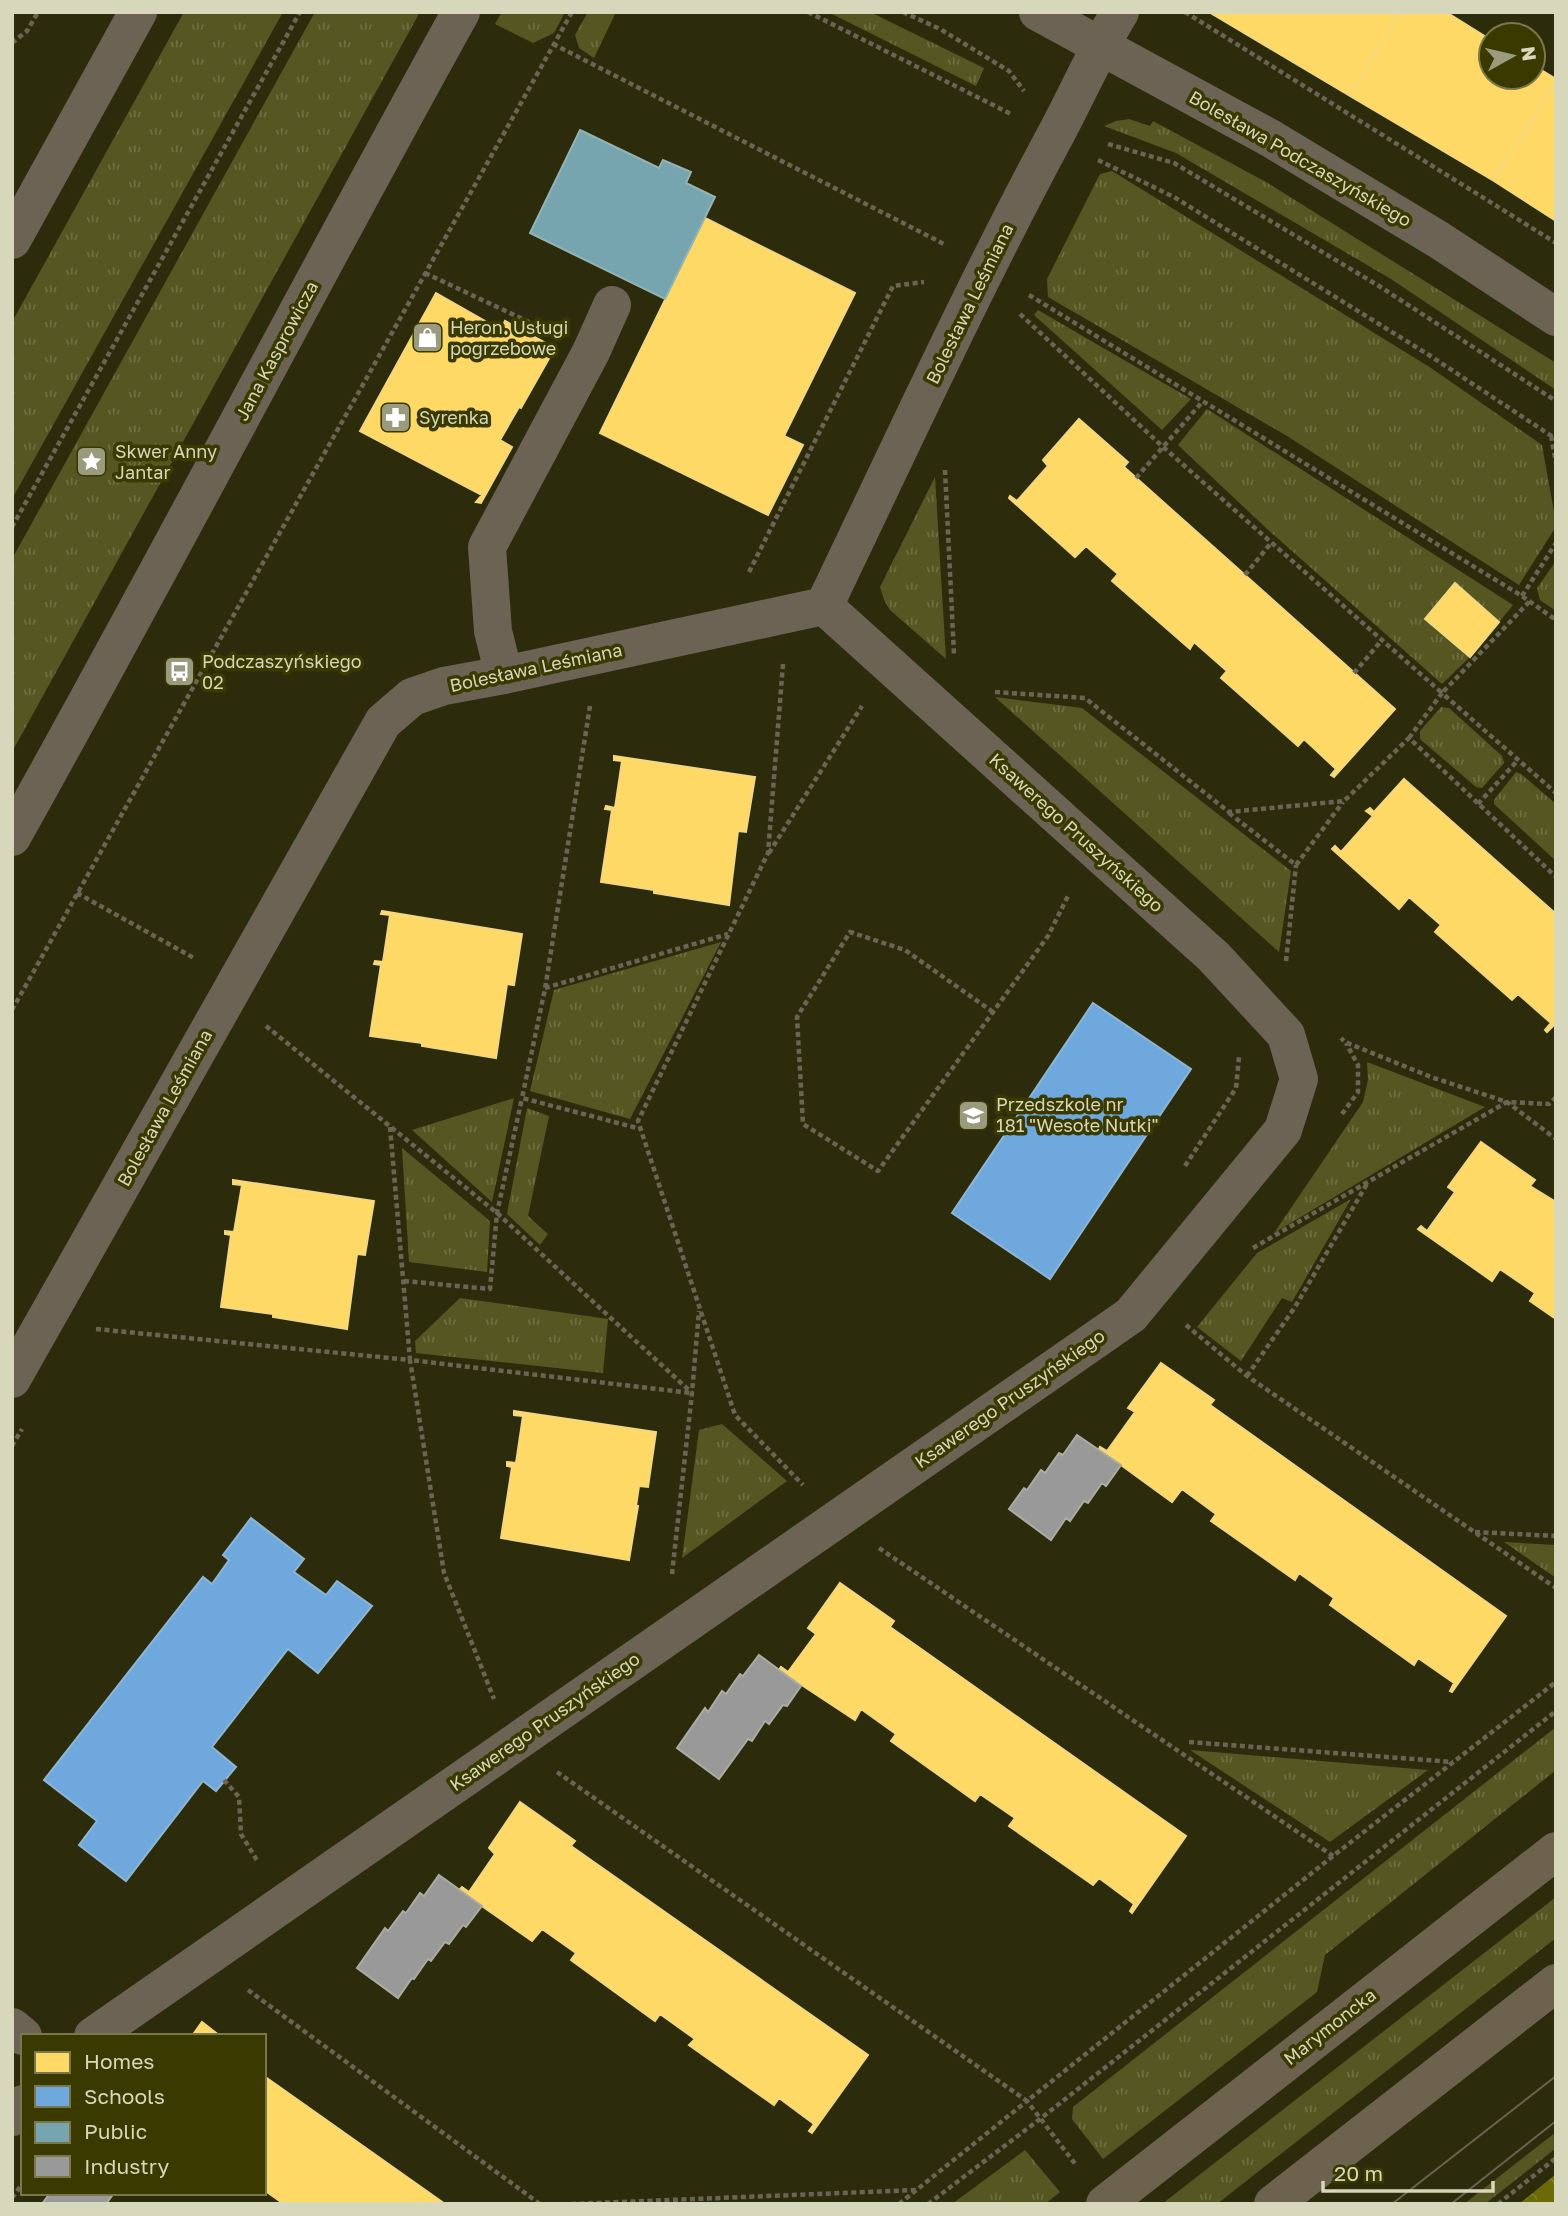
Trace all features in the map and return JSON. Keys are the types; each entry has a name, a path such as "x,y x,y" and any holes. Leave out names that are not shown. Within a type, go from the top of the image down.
{"main road":[{"name":"Marymoncka","path":"1105,2204 1556,1851"},
{"path":"1273,2204 1556,1983"}],"street":[{"path":"12,240 138,12"},
{"name":"Jana Kasprowicza","path":"12,837 107,668 461,12"},
{"name":"Bolesława Podczaszyńskiego","path":"1038,12 1270,138 1439,240 1556,317"},
{"name":"Bolesława Leśmiana","path":"12,1379 383,722 412,696 444,686 824,606 1020,200 1100,45 1120,12"},
{"path":"505,675 492,631 487,547 591,352 612,305"},
{"name":"Ksawerego Pruszyńskiego","path":"96,2034 1131,1315 1283,1130 1299,1079 1286,1035 1214,957 824,606"}],"path":[{"path":"12,43 27,31 38,12"},
{"path":"12,527 300,12"},
{"path":"12,1010 572,12"},
{"path":"808,12 1059,128 1174,163 1379,286 1556,401"},
{"path":"903,12 940,29 1009,71 1059,128 1429,355 1553,437 1556,463"},
{"path":"1185,12 1556,243"},
{"path":"553,44 954,249"},
{"path":"425,273 591,352"},
{"path":"748,574 893,286 928,282"},
{"path":"1021,302 1026,293 1522,596 1556,620"},
{"path":"1017,311 1162,446 1556,793"},
{"path":"1136,478 1203,401"},
{"path":"945,469 954,662"},
{"path":"1522,596 1556,542"},
{"path":"1245,575 1271,543"},
{"path":"1285,974 1296,865 1344,801 1409,738 1442,693 1530,601"},
{"path":"1354,673 1382,640"},
{"path":"768,853 784,653"},
{"path":"994,692 1085,698 1296,865"},
{"path":"404,1281 490,1289 497,1213 545,989 592,698"},
{"path":"808,1490 735,1415 638,1121 768,853 863,705"},
{"path":"1409,738 1556,877"},
{"path":"1478,804 1518,760"},
{"path":"1229,812 1344,801"},
{"path":"993,1012 905,950 850,932 797,1017 803,1124 878,1171 1048,936 1069,896 1070,888"},
{"path":"77,893 198,961"},
{"path":"545,989 729,933"},
{"path":"262,1023 497,1213 692,1393"},
{"path":"1337,1033 1345,1042 1431,1077 1507,1102 1549,1104 1556,1097"},
{"path":"1183,1169 1236,1088 1240,1052"},
{"path":"522,1098 641,1129"},
{"path":"1507,1102 1556,1139"},
{"path":"1250,1250 1507,1102"},
{"path":"390,1126 411,1360 444,1573 497,1706"},
{"path":"1247,1376 1296,1307 1369,1182"},
{"path":"671,1586 699,1307"},
{"path":"1183,1322 1247,1376 1556,1588"},
{"path":"92,1328 411,1360 692,1393"},
{"path":"1474,1532 1556,1536"},
{"path":"878,1548 1333,1856"},
{"path":"899,2204 1333,1856 1556,1682"},
{"path":"928,2204 1040,2119 1556,1711"},
{"path":"1189,1742 1453,1762"},
{"path":"554,1770 1027,2101 1040,2119"},
{"path":"224,1780 239,1797 241,1834 262,1869"},
{"path":"244,1987 540,2204"},
{"path":"1497,2204 1556,2158"},
{"path":"571,2204 916,2190"}],"green space":[{"path":"184,12 283,12 12,499 12,322"},
{"path":"315,12 420,12 12,752 12,559"},
{"path":"502,12 565,12 554,33 533,43 495,24"},
{"path":"588,12 616,12 594,58 579,48 575,35"},
{"path":"828,12 870,12 984,68 976,86"},
{"path":"1129,119 1150,126 1153,121 1266,182 1556,363 1556,390 1391,279 1176,153 1104,126"},
{"path":"1112,171 1431,368 1542,445 1555,528 1519,585 1287,436 1048,297 1047,279 1100,174"},
{"path":"1038,310 1191,399 1162,430 1034,315"},
{"path":"1207,409 1513,605 1499,622 1454,584 1425,619 1470,657 1442,684 1265,527 1178,445"},
{"path":"935,477 946,659 890,610 880,587"},
{"path":"1556,561 1556,611 1540,600 1537,588"},
{"path":"995,697 1082,708 1291,871 1279,952"},
{"path":"1441,707 1449,708 1502,756 1504,763 1482,788 1476,787 1420,739 1420,731"},
{"path":"1516,772 1556,804 1556,861 1494,804 1494,800"},
{"path":"721,942 630,1119 530,1091 554,990"},
{"path":"1367,1062 1485,1107 1274,1233 1363,1102 1368,1080"},
{"path":"514,1098 492,1202 412,1130"},
{"path":"527,1108 549,1116 528,1216 548,1234 540,1245 507,1214"},
{"path":"402,1148 490,1221 487,1272 409,1262"},
{"path":"1351,1199 1292,1302 1282,1298 1241,1361 1197,1327 1257,1253"},
{"path":"460,1298 608,1319 603,1373 416,1353 415,1341"},
{"path":"722,1424 787,1481 682,1558 699,1430"},
{"path":"1504,1542 1556,1545 1556,1578"},
{"path":"1556,1727 1556,1770 1325,1955 1317,1992 1103,2159 1072,2119 1073,2107"},
{"path":"1190,1750 1428,1770 1330,1842"},
{"path":"1556,1897 1556,1938 1217,2204 1162,2204"},
{"path":"1556,2132 1556,2148 1485,2204 1464,2204"},
{"path":"1025,2150 1060,2192 1045,2204 952,2204"},
{"path":"1556,2174 1556,2204 1519,2204"}],"building: Homes":[{"path":"1209,12 1400,12 1350,96"},
{"path":"1400,12 1446,12 1477,31 1477,91 1547,91 1547,74 1556,79 1494,181 1350,96"},
{"path":"1556,83 1556,221 1494,181"},
{"path":"705,218 855,293 784,436 803,445 768,515 600,433"},
{"path":"436,293 501,330 505,321 555,348 500,440 512,447 481,503 476,502 482,495 360,431"},
{"path":"1079,419 1128,462 1124,467 1395,709 1334,777 1331,775 1336,769 1304,739 1298,746 1221,678 1227,671 1194,642 1190,649 1112,581 1118,574 1086,546 1075,557 1009,498 1010,496 1017,501 1048,466 1043,460"},
{"path":"1455,583 1499,622 1470,657 1425,619"},
{"path":"614,756 755,777 746,832 738,831 729,905 601,882 612,810 605,809 606,806 615,808 622,761 614,760"},
{"path":"1404,779 1556,914 1556,1023 1547,1032 1545,1030 1551,1023 1518,994 1512,1000 1435,932 1441,925 1409,897 1399,909 1332,849 1335,846 1341,852 1373,816 1366,811 1370,808 1374,812"},
{"path":"382,911 522,934 514,985 507,984 496,1058 370,1036 381,965 374,964 375,961 383,962 390,915 381,914"},
{"path":"1481,1142 1535,1180 1530,1186 1556,1202 1556,1319 1530,1301 1535,1293 1500,1269 1492,1281 1418,1229 1421,1226 1427,1231 1455,1192 1448,1187"},
{"path":"233,1180 374,1201 365,1255 357,1254 347,1329 221,1307 231,1235 225,1234 225,1231 234,1232 242,1185 233,1184"},
{"path":"1161,1363 1214,1400 1210,1405 1506,1616 1452,1692 1450,1691 1454,1683 1418,1658 1414,1665 1330,1605 1334,1598 1299,1573 1295,1580 1211,1521 1216,1514 1182,1489 1172,1502 1099,1449 1100,1447 1107,1451 1135,1412 1128,1408"},
{"path":"514,1411 656,1432 648,1487 639,1486 629,1560 501,1538 512,1467 507,1466 507,1462 516,1463 523,1416 514,1415"},
{"path":"840,1583 894,1621 890,1627 1186,1836 1132,1913 1130,1911 1134,1904 1099,1878 1093,1885 1009,1826 1015,1818 980,1794 975,1801 891,1741 896,1734 861,1709 855,1720 779,1670 781,1667 788,1672 816,1634 808,1628"},
{"path":"520,1802 575,1841 571,1846 868,2055 812,2133 809,2131 814,2124 779,2098 774,2105 689,2045 695,2039 660,2014 655,2021 571,1960 576,1953 542,1929 532,1941 459,1890 462,1887 469,1892 495,1854 489,1848"},
{"path":"202,2022 217,2034 193,2034"},
{"path":"266,2077 445,2204 284,2204 266,2191"}],"building: Schools":[{"path":"1093,1003 1191,1069 1050,1279 952,1213"},
{"path":"251,1518 304,1559 294,1572 326,1595 337,1581 372,1606 318,1673 288,1649 212,1747 236,1767 216,1791 203,1781 126,1881 79,1845 97,1821 44,1780 203,1577 212,1584 229,1560 223,1555"}],"building: Public":[{"path":"580,130 659,168 663,160 691,172 686,183 715,197 665,299 530,233"}],"building: Industry":[{"path":"1077,1435 1121,1465 1106,1486 1102,1483 1088,1503 1084,1501 1070,1521 1066,1518 1051,1540 1009,1509 1041,1470 1045,1473 1059,1453 1063,1455"},
{"path":"759,1655 801,1686 787,1706 783,1705 769,1724 765,1721 752,1741 748,1739 719,1779 677,1748 705,1708 708,1712 722,1691 726,1694 740,1674 743,1676"},
{"path":"439,1875 482,1906 449,1944 445,1942 431,1961 428,1959 398,1998 357,1968 385,1928 388,1931 403,1911 406,1913 420,1893 424,1896"},
{"path":"49,2195 113,2195 106,2204 42,2204"}],"tram line":[{"path":"1392,2204 1556,2076"},
{"path":"1451,2204 1556,2121"}],"place":[{"name":"Heron. Usługi pogrzebowe","path":"427,338"},
{"name":"Syrenka","path":"396,418"},
{"name":"Skwer Anny Jantar","path":"92,462"},
{"name":"Podczaszyńskiego 02","path":"179,672"},
{"name":"Przedszkole nr 181 \"Wesołe Nutki\"","path":"973,1115"}]}
